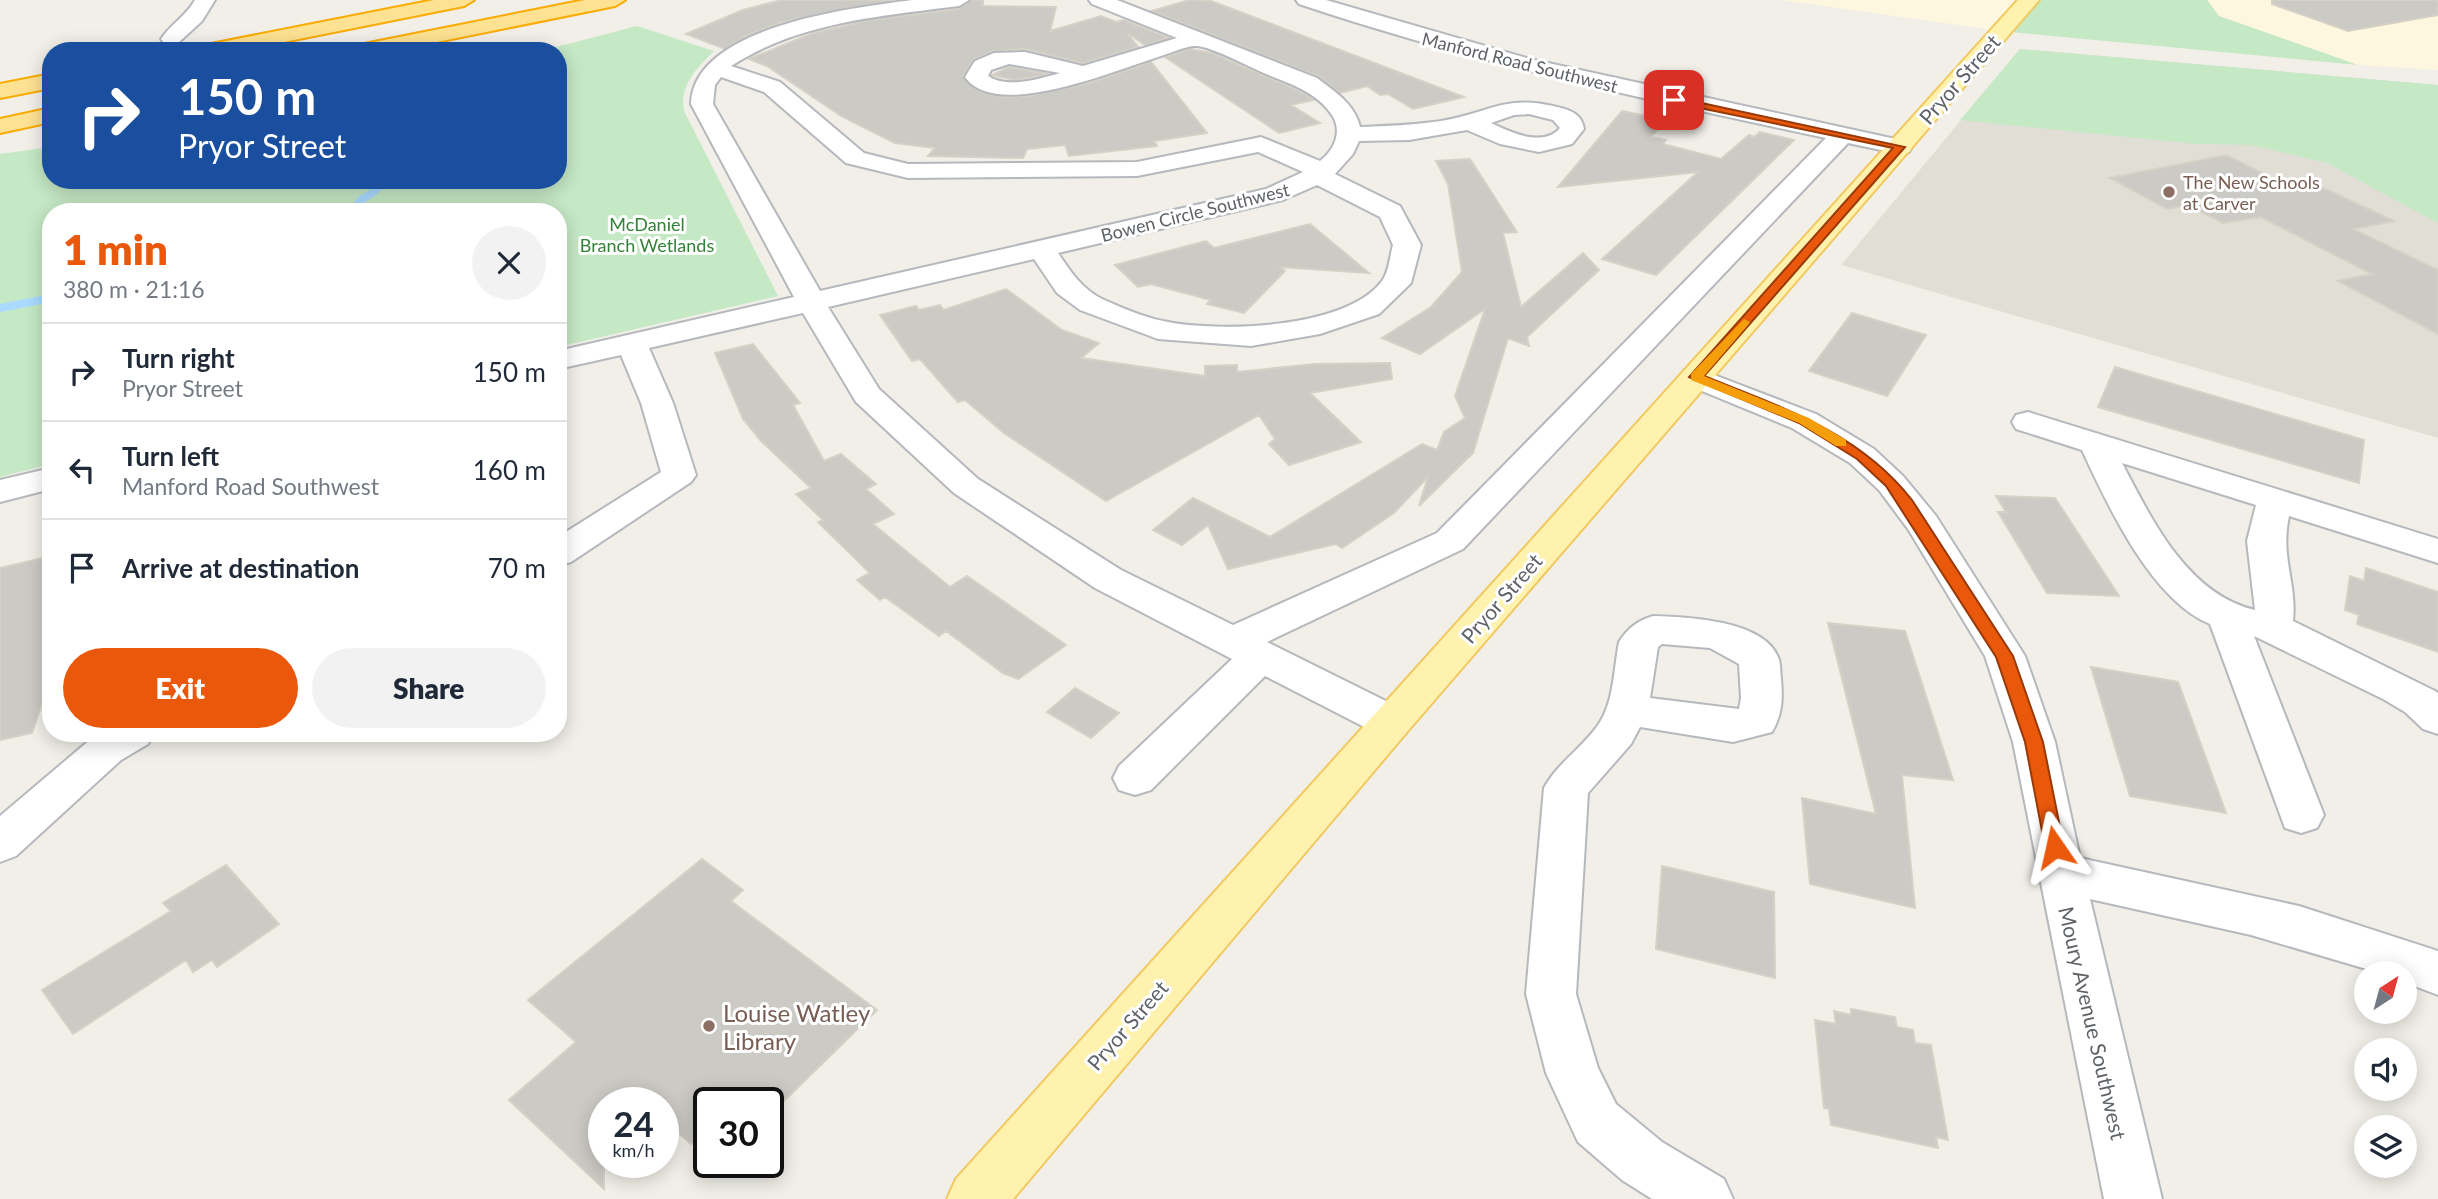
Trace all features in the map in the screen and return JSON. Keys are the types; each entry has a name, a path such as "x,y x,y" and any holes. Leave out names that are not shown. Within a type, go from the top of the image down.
{"highway":[{"path":"252,42 464,0"},
{"path":"404,42 615,0"},
{"path":"0,91 42,83"},
{"path":"0,126 42,117"}],"main road":[{"name":"Pryor Street","path":"976,1199 1391,722 2029,0"}],"street":[{"path":"171,39 195,17 205,0"},
{"path":"959,0 792,29 741,49 717,68 704,83 702,104 811,302 867,395 966,486 1108,579 1391,722"},
{"path":"1099,0 1309,83 1331,96 1343,110 1349,134 1409,133 1470,124"},
{"name":"Manford Road Southwest","path":"1306,0 1360,19 1531,67 1900,147"},
{"path":"1083,73 1199,38"},
{"path":"717,68 772,87 855,158 908,171 1137,169 1261,144 1391,212 1406,245 1397,283 1369,308 1320,326 1251,337 1158,330 1090,304 1067,287 1041,249"},
{"name":"Bowen Circle Southwest","path":"567,358 1274,195 1321,174 1340,157 1349,134"},
{"path":"1136,778 1246,649 1450,541 1843,134"},
{"path":"567,548 679,475 657,403 631,343"},
{"name":"Moury Avenue Southwest","path":"1696,377 1804,421 1862,456 1891,483 1923,524 2004,656 2034,742 2060,873 2133,1199"},
{"path":"2028,422 2438,551"},
{"path":"2096,444 2122,500 2187,591 2227,618 2273,628 2396,687 2429,707 2438,718"},
{"path":"0,491 42,480"},
{"path":"2273,628 2275,608 2265,541 2275,500"},
{"path":"2227,618 2301,815"},
{"path":"1627,710 1616,733 1566,788 1551,994 1573,1073 1597,1123 1642,1161 1704,1199"},
{"path":"0,843 106,749 117,742"},
{"path":"2060,873 2289,924 2400,957 2438,973"}],"shaded area":[{"path":"1782,0 2029,0 2001,31"},
{"path":"2207,0 2438,0 2438,70 2358,65 2219,16"},
{"name":"The New Schools at Carver","path":"2020,49 2438,85 2438,438 1841,265"}],"green space":[{"path":"2029,0 2207,0 2219,16 2358,65 2001,31"},
{"name":"McDaniel Branch Wetlands","path":"637,26 714,51 687,85 684,111 778,296 567,345 567,203 42,203 42,466 0,477 0,154 42,148 42,189 567,189 567,44"},
{"path":"2020,49 2438,85 2438,223 2327,163 2251,145 2197,144 1960,120"}],"building":[{"path":"782,0 892,0 779,23 745,36 725,49 686,34 743,10"},
{"path":"971,0 983,0 983,6 1056,7 1050,31 1101,16 1116,22 1124,20 1169,38 1145,45 1127,33 1138,47 1083,63 1026,49 993,51 974,59 963,76 979,92 1003,97 1030,96 1089,83 1151,62 1207,133 1154,141 1157,146 1069,156 1065,145 1027,149 1023,158 928,156 935,148 895,143 841,116 767,66 749,59 813,33 871,20 959,9"},
{"path":"1189,0 1211,1 1464,97 1413,109 1388,94 1380,95 1367,86 1340,93 1318,76 1152,11"},
{"path":"2272,0 2438,0 2438,15 2348,31 2272,4"},
{"path":"1189,49 1212,53 1304,93 1313,100 1291,105 1320,123 1279,133 1165,57"},
{"path":"1009,67 1048,74 1014,80 992,75"},
{"path":"1622,111 1665,120 1651,137 1666,140 1663,144 1721,159 1749,135 1754,137 1760,132 1794,140 1656,275 1602,259 1698,172 1558,187"},
{"path":"2226,155 2290,187 2313,183 2394,221 2353,229 2438,270 2438,334 2338,281 2372,274 2261,217 2223,223 2188,205 2167,209 2110,178"},
{"path":"1470,159 1517,232 1503,233 1521,307 1583,253 1599,270 1527,337 1529,346 1508,338 1473,453 1419,506 1428,477 1394,513 1342,548 1336,544 1228,569 1208,525 1182,545 1153,530 1193,498 1270,537 1422,444 1437,450 1444,432 1465,418 1455,396 1485,309 1420,354 1382,338 1431,307 1462,272 1448,184 1436,161"},
{"path":"1310,224 1369,273 1280,267 1285,271 1244,313 1207,304 1211,300 1151,284 1138,287 1115,265 1206,241 1214,248"},
{"path":"1006,289 1062,330 1099,343 1081,358 1205,376 1205,366 1237,365 1237,372 1315,364 1390,363 1392,379 1310,393 1361,442 1289,465 1269,444 1275,439 1259,415 1106,501 1004,433 965,400 958,402 920,359 912,361 880,315 916,306 919,310 940,305 944,310"},
{"path":"1852,313 1926,335 1887,396 1809,371"},
{"path":"753,344 800,403 793,405 824,461 841,454 876,484 866,489 894,514 873,524 950,587 967,576 1066,645 1018,679 1003,673 946,631 939,636 885,597 880,600 857,580 870,573 818,522 823,520 796,494 811,488 761,441 743,419 715,353"},
{"path":"2115,367 2364,440 2359,483 2098,407"},
{"path":"1996,496 2055,498 2119,596 2047,593 1998,512 2006,512"},
{"path":"42,558 42,704 32,733 0,740 0,568"},
{"path":"2366,568 2438,592 2438,652 2357,624 2359,615 2345,610 2350,576 2364,581"},
{"path":"1828,623 1905,631 1953,780 1902,775 1915,908 1810,884 1802,798 1876,814"},
{"path":"2091,667 2178,682 2226,813 2130,796"},
{"path":"1075,688 1119,713 1091,738 1047,712"},
{"name":"Louise Watley Library","path":"702,859 743,890 731,901 877,1010 784,1101 784,1087 693,1087 691,1144 679,1134 679,1087 588,1087 588,1174 509,1100 576,1042 528,1000"},
{"path":"226,865 279,924 217,967 212,960 193,972 186,960 73,1034 42,990 171,911 163,903"},
{"path":"1662,866 1774,892 1775,978 1656,949"},
{"path":"1851,1009 1895,1017 1897,1027 1913,1030 1915,1043 1931,1045 1948,1140 1936,1137 1938,1148 1831,1125 1829,1109 1824,1108 1815,1020 1836,1024 1834,1011 1851,1015"},
{"name":"Louise Watley Library","path":"592,1178 604,1178 604,1189"}],"waterway":[{"path":"373,192 378,189"},
{"path":"359,203 375,191"},
{"path":"0,308 42,300"}],"slow traffic":[{"path":"1744,322 1696,377 1804,421 1841,443"}],"place":[{"name":"The New Schools at Carver","path":"2169,192"},
{"name":"Louise Watley Library","path":"709,1026"}],"route":[{"path":"1674,100 1900,147 1696,377 1804,421 1862,456 1891,483 1923,524 2004,656 2034,742 2055,847"}]}
